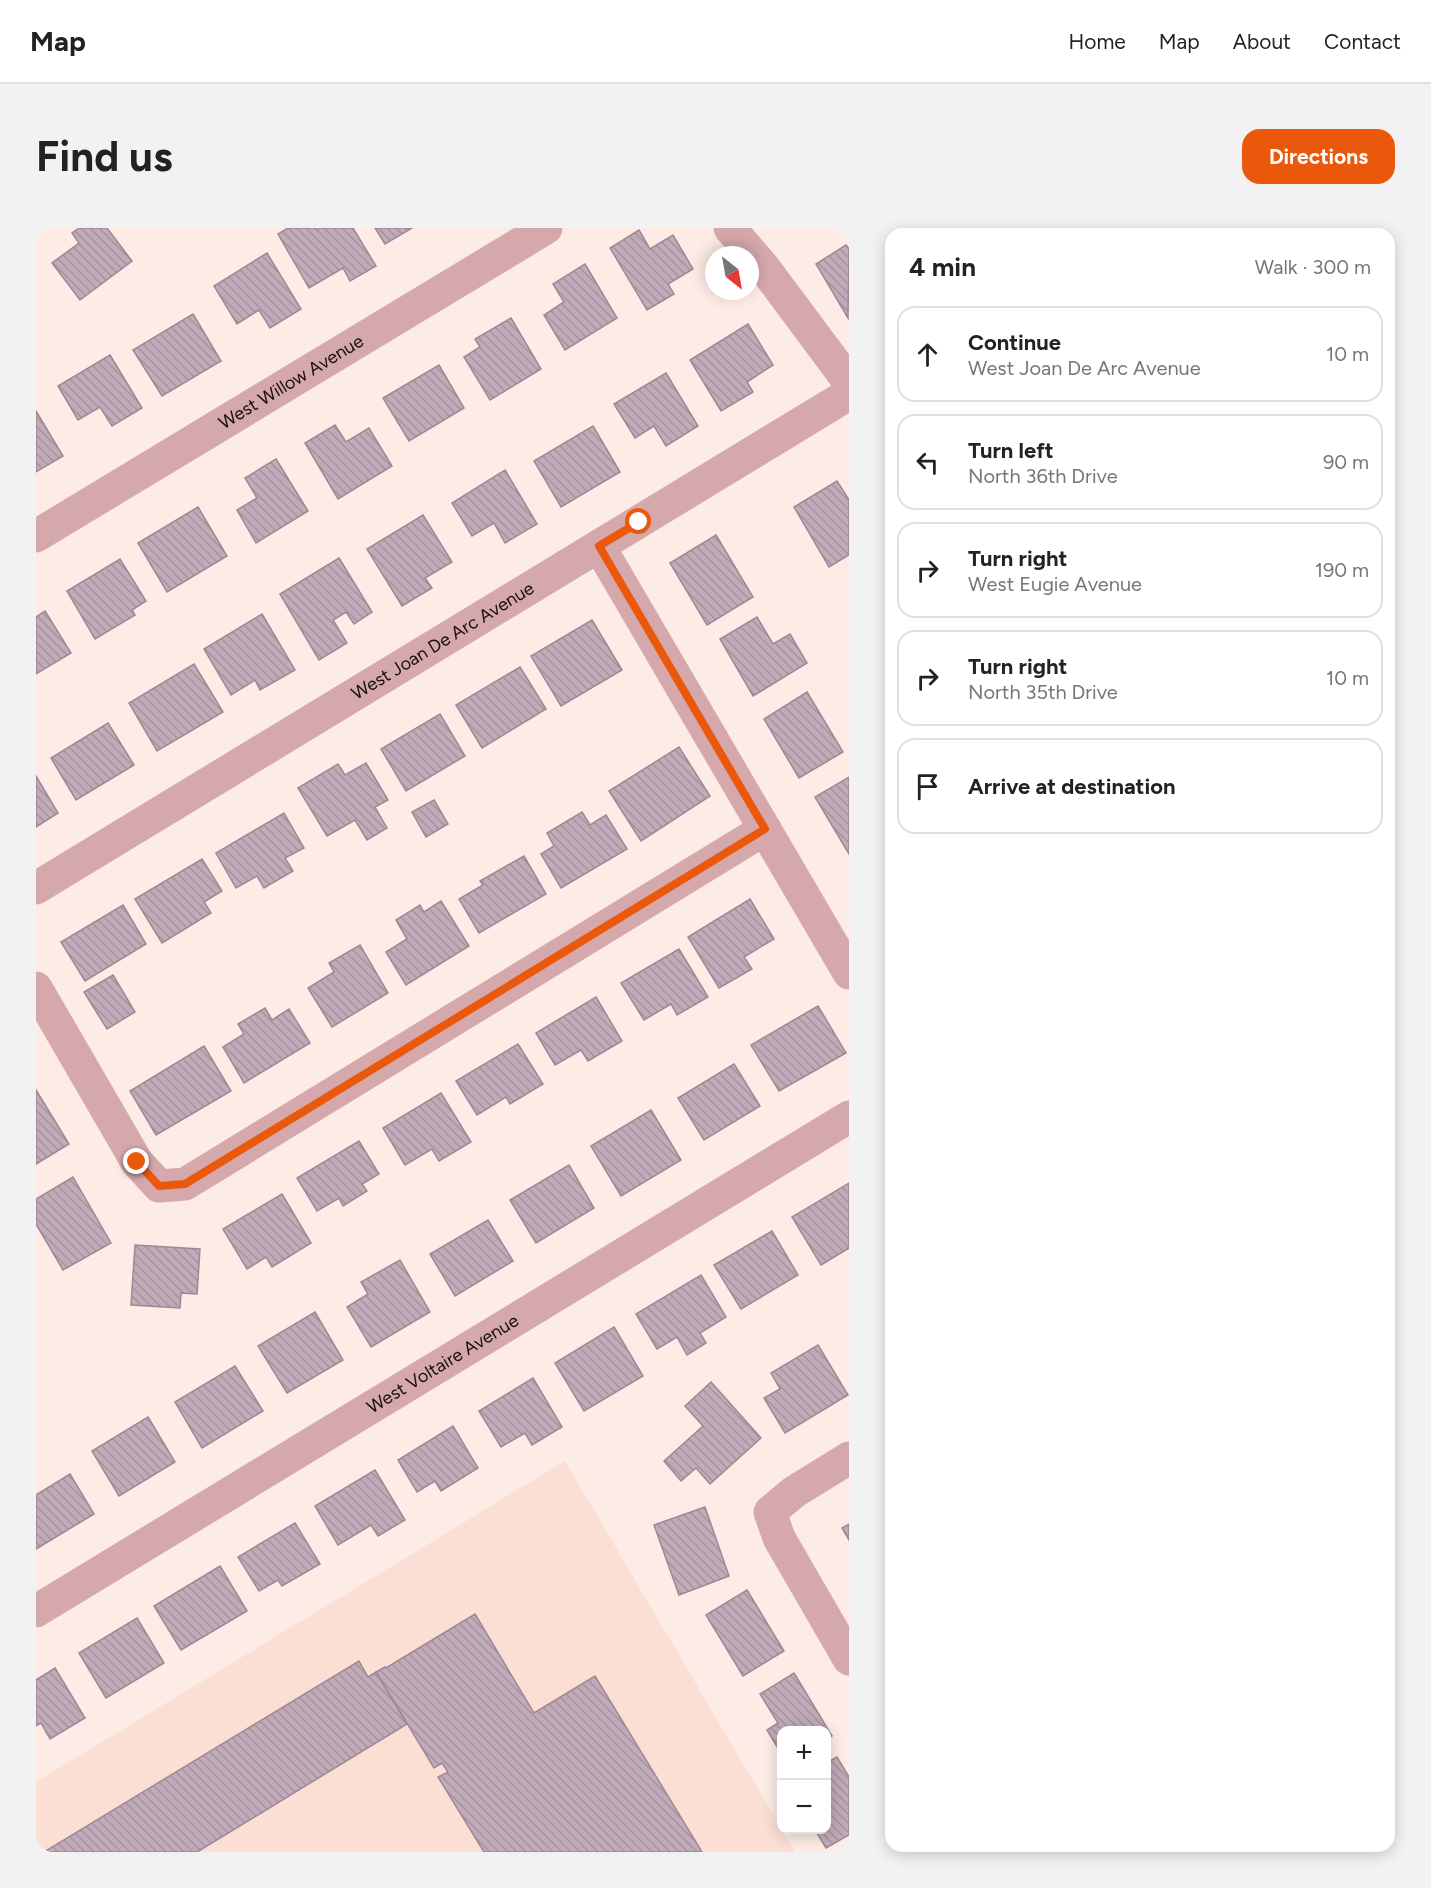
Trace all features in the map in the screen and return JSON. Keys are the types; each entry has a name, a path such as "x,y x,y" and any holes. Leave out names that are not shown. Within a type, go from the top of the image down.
{"street":[{"name":"West Willow Avenue","path":"36,536 546,228"},
{"path":"730,228 765,269 849,382"},
{"name":"West Joan De Arc Avenue","path":"36,888 849,394"},
{"path":"599,546 849,973"},
{"path":"36,988 137,1162 159,1186 185,1184 765,829"},
{"name":"West Voltaire Avenue","path":"36,1611 849,1117"},
{"path":"849,1458 794,1492 770,1512 779,1538 849,1659"}],"shaded area":[{"path":"565,1461 777,1821 777,1834 784,1834 795,1852 36,1852 36,1782"}],"building":[{"path":"79,228 107,228 132,261 80,300 52,263 79,243 72,233"},
{"path":"288,228 316,228 317,230 320,228 353,228 376,266 350,281 343,268 309,288 278,234"},
{"path":"375,228 412,228 385,244"},
{"path":"639,230 650,249 673,235 693,269 668,284 674,294 647,310 610,248"},
{"path":"846,245 849,249 848,318 816,264"},
{"path":"267,253 301,309 270,328 259,310 237,324 214,286"},
{"path":"585,264 617,318 565,350 544,315 564,302 553,284"},
{"path":"193,314 221,361 162,396 133,350"},
{"path":"511,318 541,369 490,400 464,357 480,347 475,339"},
{"path":"748,324 773,365 747,382 753,392 721,411 690,360"},
{"path":"110,355 142,408 112,426 100,407 78,420 58,386"},
{"path":"439,365 464,408 409,441 383,398"},
{"path":"666,373 698,426 666,446 654,426 635,438 614,404"},
{"path":"36,411 63,456 36,472"},
{"path":"335,425 346,442 369,428 392,466 338,499 305,443"},
{"path":"593,426 620,472 561,507 534,461"},
{"path":"276,459 308,511 256,543 237,510 257,498 245,478"},
{"path":"505,470 537,524 505,543 494,523 472,536 452,503"},
{"path":"837,481 849,500 849,555 829,567 794,507"},
{"path":"198,507 227,556 167,592 138,543"},
{"path":"423,515 452,562 425,578 432,588 402,606 367,549"},
{"path":"716,535 753,597 707,625 670,563"},
{"path":"339,558 372,612 354,624 346,612 333,620 347,643 319,660 280,594"},
{"path":"120,559 146,601 132,610 135,615 95,639 67,591"},
{"path":"45,611 71,653 36,674 36,617"},
{"path":"262,614 295,670 260,690 255,680 231,695 204,649"},
{"path":"757,617 773,644 790,634 807,663 753,696 720,639"},
{"path":"592,620 622,670 561,706 531,656"},
{"path":"194,664 223,712 157,751 129,703"},
{"path":"520,667 546,709 482,748 456,705"},
{"path":"807,692 843,752 799,778 764,719"},
{"path":"440,714 465,756 406,791 381,749"},
{"path":"108,723 134,765 76,800 51,758"},
{"path":"679,747 710,796 641,841 609,791"},
{"path":"366,763 388,800 375,807 387,828 367,840 355,820 327,836 298,788 338,764 345,775"},
{"path":"36,776 58,813 36,827"},
{"path":"849,777 849,854 815,797"},
{"path":"434,800 448,824 426,837 412,812"},
{"path":"582,812 590,825 606,815 627,849 561,888 541,854 554,846 547,833"},
{"path":"284,813 304,848 285,858 293,871 264,888 257,876 236,888 216,853"},
{"path":"524,856 546,894 479,933 459,899 483,885 480,881"},
{"path":"202,859 222,891 204,902 211,913 162,943 135,899"},
{"path":"750,899 774,939 744,957 752,969 719,988 688,937"},
{"path":"441,901 469,946 406,985 386,952 407,939 396,920 420,905 424,912"},
{"path":"123,905 146,944 85,981 61,942"},
{"path":"360,945 388,993 332,1027 308,988 334,972 329,963"},
{"path":"679,949 708,997 677,1015 671,1004 644,1020 621,983"},
{"path":"113,975 135,1012 107,1029 84,992"},
{"path":"596,997 622,1041 588,1061 581,1050 555,1065 536,1033"},
{"path":"818,1006 846,1053 779,1091 751,1045"},
{"path":"265,1008 272,1020 289,1009 310,1043 244,1083 223,1047 244,1034 238,1024"},
{"path":"518,1044 543,1084 510,1104 506,1097 477,1115 456,1081"},
{"path":"204,1046 231,1091 156,1135 130,1091"},
{"path":"734,1064 760,1106 704,1140 678,1098"},
{"path":"36,1090 69,1144 36,1164"},
{"path":"441,1093 471,1142 439,1161 432,1149 405,1165 383,1128"},
{"path":"651,1110 681,1160 621,1196 591,1146"},
{"path":"359,1141 379,1174 362,1184 367,1191 343,1206 339,1198 317,1211 297,1178"},
{"path":"569,1165 594,1208 536,1243 510,1200"},
{"path":"73,1177 111,1243 63,1270 36,1224 36,1199"},
{"path":"849,1183 849,1248 821,1265 792,1217"},
{"path":"282,1194 311,1243 272,1267 266,1257 247,1269 223,1229"},
{"path":"488,1220 513,1261 455,1296 430,1254"},
{"path":"772,1231 798,1275 741,1309 714,1265"},
{"path":"135,1245 200,1249 197,1294 181,1293 180,1308 131,1305"},
{"path":"400,1260 430,1312 371,1347 347,1307 368,1294 361,1282"},
{"path":"701,1275 726,1317 700,1333 706,1343 687,1355 677,1337 657,1349 636,1314"},
{"path":"315,1312 343,1360 287,1393 258,1346"},
{"path":"614,1327 643,1376 584,1411 555,1363"},
{"path":"818,1345 848,1395 785,1433 764,1398 780,1389 771,1373"},
{"path":"235,1366 263,1411 202,1448 175,1402"},
{"path":"533,1378 562,1427 532,1445 525,1433 501,1447 479,1411"},
{"path":"711,1382 761,1438 710,1484 696,1468 681,1481 664,1461 703,1426 685,1406"},
{"path":"148,1417 175,1462 119,1496 92,1451"},
{"path":"453,1426 478,1468 441,1491 435,1481 417,1492 398,1460"},
{"path":"375,1470 405,1520 378,1536 371,1525 338,1545 315,1506"},
{"path":"70,1474 94,1514 36,1549 36,1495"},
{"path":"705,1507 729,1576 679,1595 654,1525"},
{"path":"295,1523 320,1564 282,1586 278,1580 259,1591 238,1557"},
{"path":"849,1524 849,1540 842,1528"},
{"path":"220,1566 247,1611 181,1650 154,1606"},
{"path":"747,1590 784,1651 743,1676 706,1615"},
{"path":"475,1614 534,1713 595,1676 702,1852 484,1852 438,1777 448,1772 442,1763 434,1768 376,1672"},
{"path":"137,1618 164,1663 106,1698 79,1653"},
{"path":"359,1661 368,1677 376,1672 407,1724 197,1852 44,1852"},
{"path":"55,1668 85,1718 50,1739 41,1723 36,1726 36,1680"},
{"path":"794,1673 826,1726 777,1726 777,1747 767,1730 778,1723 760,1694"},
{"path":"837,1757 849,1777 849,1835 826,1848 817,1834 831,1834 831,1760"}],"route":[{"path":"137,1162 159,1186 185,1184 765,829 599,546 639,522"}]}
